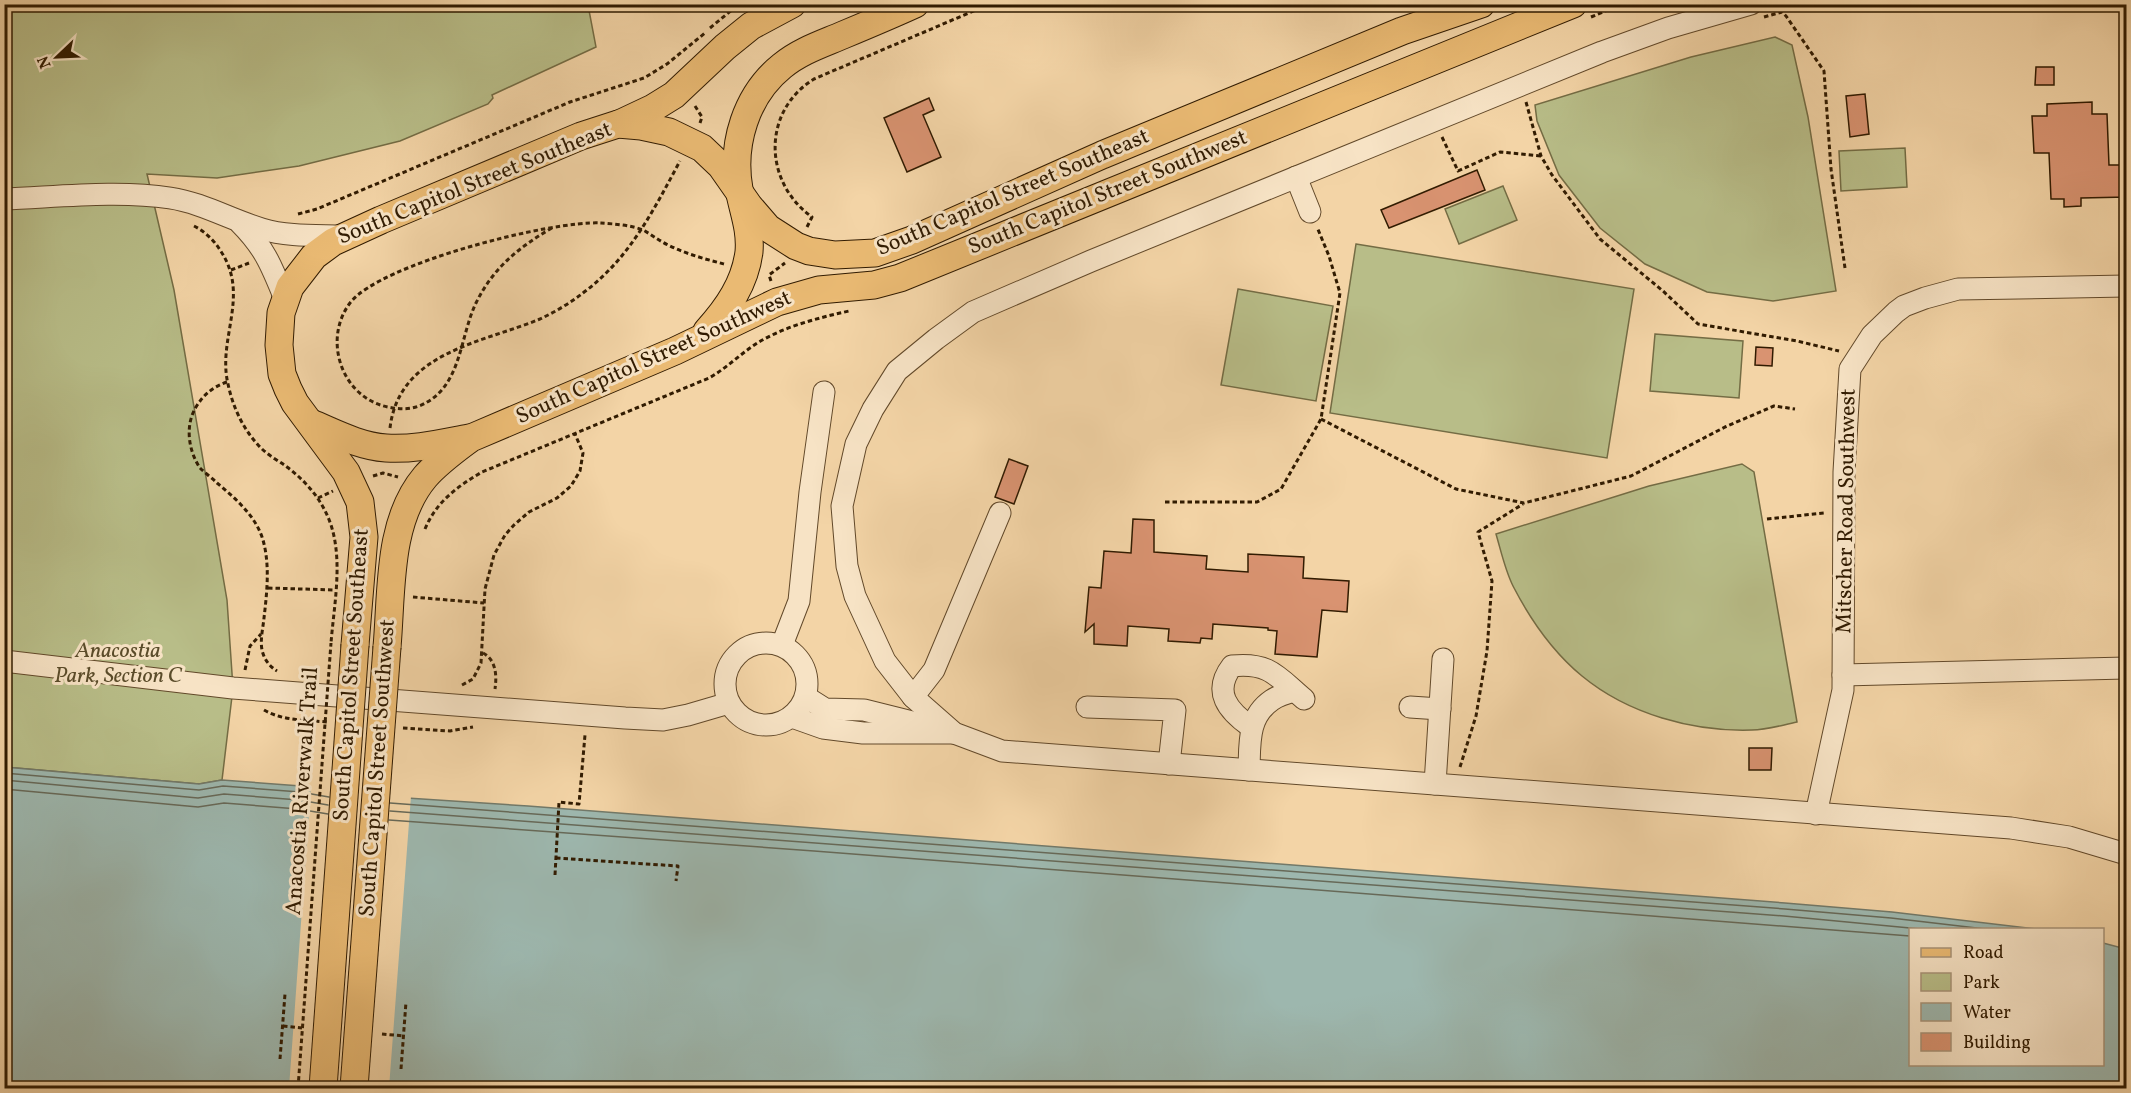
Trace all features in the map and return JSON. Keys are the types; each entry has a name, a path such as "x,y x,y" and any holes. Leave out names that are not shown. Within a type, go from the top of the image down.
{"main road":[{"path":"618,124 653,108 674,95 751,26 792,4"},
{"path":"700,338 730,301 741,282 745,269 749,233 739,192 736,161 741,131 755,98 770,77 803,52 915,4"},
{"name":"South Capitol Street Southeast","path":"323,1089 343,644 364,537 363,513 357,492 346,472 295,403 282,374 279,345 280,321 285,299 297,276 314,256 345,236 581,136 618,124 655,129 691,141 702,148 721,166 768,228 796,246 822,254 847,256 886,251 1212,109 1402,32 1481,4"},
{"name":"South Capitol Street Southwest","path":"354,1089 396,541 406,510 425,477 447,456 471,438 791,297 819,290 874,285 900,278 1573,4"},
{"path":"310,422 363,444 388,448 418,447 471,438"}],"street":[{"path":"954,733 913,697 885,661 855,596 847,566 842,506 856,444 873,409 897,371 973,312 1091,261 1602,52 1668,28 1753,12"},
{"path":"1296,177 1310,212"},
{"path":"4,199 155,196 189,202 261,229 281,234 345,236"},
{"path":"237,220 260,244 267,255 285,299"},
{"name":"Mitscher Road Southwest","path":"1816,814 1843,690 1844,472 1850,369 1872,335 1896,312 1914,302 1946,292 1958,289 2127,286"},
{"path":"782,645 799,601 810,492 824,392"},
{"path":"913,697 934,670 1000,513"},
{"path":"770,642 782,645 793,652 803,667 808,685 806,697 792,717 779,724 765,726 750,722 738,714 729,703 725,691 728,666 735,655 745,647 770,642"},
{"path":"1435,784 1443,659"},
{"path":"4,661 233,688 625,718 663,720 729,703"},
{"path":"1250,770 1251,727 1255,718 1272,700 1299,695 1267,668 1250,664 1232,666 1225,676 1222,687 1226,703 1251,727"},
{"path":"1843,675 2127,668"},
{"path":"806,697 825,709 864,710 954,733 1002,751 2025,830 2069,837 2127,854"},
{"path":"1087,707 1174,710 1169,764"},
{"path":"1410,707 1440,709"},
{"path":"792,717 823,728 863,733 954,733"}],"path":[{"path":"293,215 317,209 586,96 644,78 667,64 739,4"},
{"path":"807,227 812,217 784,188 776,159 778,126 792,98 814,79 990,4"},
{"path":"1753,12 1782,12 1824,70 1831,169 1845,268"},
{"path":"1525,99 1541,156 1552,175 1600,239 1663,291 1698,324 1797,341 1858,357"},
{"path":"693,104 702,117 699,124"},
{"path":"1436,135 1440,133 1458,171 1500,152 1541,156"},
{"path":"390,434 394,408 406,384 419,371 463,346 538,319 571,301 594,284 618,261 642,230 681,160"},
{"path":"1165,502 1257,502 1281,489 1321,419 1340,293 1329,256 1310,212"},
{"path":"552,228 516,251 492,277 471,315 456,368 439,392 418,406 394,408 375,404 362,395 349,381 341,366 336,337 342,315 351,302 369,286 437,258 522,233 552,228 590,223 612,224 642,230 667,245 717,262"},
{"name":"Anacostia Riverwalk Trail","path":"192,225 210,237 231,270 234,294 226,368 227,382 237,411 244,426 262,448 298,476 318,498 330,523 335,541 335,590 343,644 302,1028 298,1089"},
{"path":"231,270 258,259"},
{"path":"774,289 769,275 788,260"},
{"path":"427,524 442,500 461,484 482,472 709,378 760,342 795,326"},
{"path":"1458,774 1476,716 1487,651 1492,581 1478,532 1524,503 1631,476 1725,427 1774,406 1795,409"},
{"path":"1321,419 1456,489 1524,503"},
{"path":"370,477 383,473 402,478"},
{"path":"318,498 335,491"},
{"path":"1767,519 1844,511"},
{"path":"268,588 335,590"},
{"path":"413,597 484,603"},
{"path":"246,679 247,655 253,642 262,632"},
{"path":"483,653 490,657 493,665 496,679 495,692"},
{"path":"555,875 559,802 579,804 586,715"},
{"path":"556,858 678,866 676,880"},
{"path":"280,1059 285,993"},
{"path":"401,1069 406,1002"},
{"path":"283,1026 302,1028"},
{"path":"382,1034 404,1036"}],"green space":[{"name":"Anacostia Park, Section C","path":"4,5 588,5 596,47 492,95 493,98 488,104 400,141 299,166 217,178 147,174 174,290 227,600 233,688 222,780 199,784 5,767"},
{"path":"1775,37 1792,45 1808,117 1836,291 1773,301 1707,292 1645,264 1600,228 1559,175 1537,121 1535,105 1691,57"},
{"path":"1905,148 1907,187 1841,191 1839,151"},
{"path":"1503,186 1517,220 1459,244 1445,209"},
{"path":"1356,244 1634,289 1607,458 1330,413"},
{"path":"1238,289 1333,306 1316,401 1221,385"},
{"path":"1655,334 1743,341 1739,398 1650,391"},
{"path":"1742,464 1754,472 1797,722 1758,730 1707,728 1662,718 1620,701 1571,667 1543,634 1513,586 1496,534 1649,486"}],"water":[{"path":"4,767 199,784 222,780 301,786 346,794 1785,903 1892,912 2028,928 1909,928 1909,1066 2104,1066 2104,943 2126,949 2126,1088 5,1088"}],"pier":[{"path":"311,785 346,791 411,796 389,1088 289,1088"}],"building":[{"path":"2036,67 2054,67 2054,85 2035,85"},
{"path":"1865,94 1869,134 1850,137 1846,96"},
{"path":"929,98 934,110 923,115 941,157 907,172 884,118"},
{"path":"2092,102 2092,114 2107,114 2109,165 2127,165 2127,197 2081,198 2081,206 2064,207 2064,199 2051,199 2049,153 2034,153 2032,116 2047,116 2047,104"},
{"path":"1477,170 1485,190 1389,228 1381,210"},
{"path":"1756,347 1773,348 1772,366 1755,365"},
{"path":"1009,459 1028,466 1014,504 995,497"},
{"path":"1133,519 1154,520 1154,552 1207,556 1206,569 1248,572 1248,554 1304,557 1303,578 1349,581 1347,612 1322,610 1317,657 1275,654 1277,631 1268,630 1268,628 1213,624 1212,639 1201,638 1200,643 1168,641 1169,629 1128,626 1127,646 1094,644 1094,624 1085,632 1089,587 1101,588 1104,551 1131,553"},
{"path":"1749,748 1772,748 1771,770 1749,770"}]}
